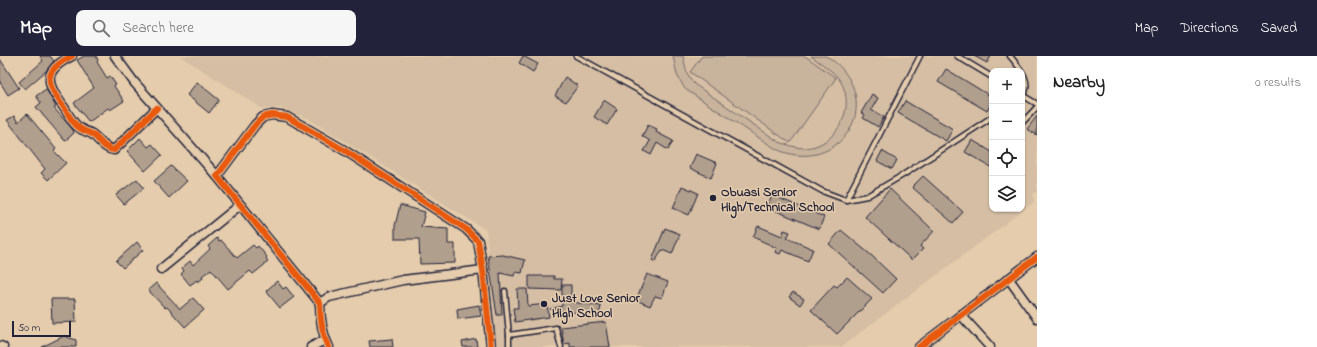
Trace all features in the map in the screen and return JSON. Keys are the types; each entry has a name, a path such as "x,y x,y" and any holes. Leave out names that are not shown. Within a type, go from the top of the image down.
{"street":[{"path":"72,56 55,68 49,78 49,84 76,125 82,130 92,134 109,150 114,150 157,108"},
{"path":"115,56 134,82 217,176 320,302 320,313 327,343 311,347"},
{"path":"217,176 255,125 263,117 272,115 287,117 344,150 466,229 478,241 483,270 491,347"},
{"path":"161,269 240,205"},
{"path":"919,347 1037,257"},
{"path":"320,302 329,297 403,280 483,270"},
{"path":"1010,279 1037,318"},
{"path":"961,315 990,347"}],"lane":[{"path":"576,56 822,192 846,200 868,196 989,119"},
{"path":"846,200 920,56"},
{"path":"957,56 989,75"},
{"path":"1010,56 1019,68"},
{"path":"1025,77 1027,86 1025,91"},
{"path":"1025,97 1037,106 1025,120"},
{"path":"504,291 509,347"},
{"path":"509,335 556,328 561,347"}],"shaded area":[{"name":"Obuasi Senior High/Technical School","path":"180,56 1037,56 1037,191 1033,194 1034,202 1025,209 1025,68 989,68 989,212 1021,212 841,347 496,347 486,230 309,119 280,108 263,109"},
{"path":"673,56 683,56 687,73 694,84 779,142 795,147 806,148 827,140 835,133 845,114 845,92 841,82 831,71 811,56 826,56 833,60 843,70 853,88 856,106 853,123 844,137 831,148 815,154 796,155 776,149 685,89 677,75"},
{"path":"702,56 805,56 836,78 790,143 690,72"}],"building":[{"path":"40,56 50,56 54,61 46,71 25,89 19,82 43,61"},
{"path":"84,56 96,56 98,60 97,62 107,78 110,76 116,85 114,86 124,101 110,110 108,108 89,122 74,103 94,88 77,60"},
{"path":"523,56 538,64 533,72 519,63"},
{"path":"974,56 991,56 987,63"},
{"path":"0,59 19,88 8,95 0,82"},
{"path":"946,69 989,95 989,107 987,111 938,82"},
{"path":"565,77 578,86 566,102 555,96"},
{"path":"197,82 219,100 209,113 187,95"},
{"path":"46,89 56,107 54,108 73,130 74,133 65,141 36,107 41,103 36,96"},
{"path":"872,94 878,98 871,110 884,117 878,127 863,118 865,115 861,113"},
{"path":"604,100 617,109 607,125 594,117"},
{"path":"905,101 953,129 946,141 898,113"},
{"path":"27,114 56,149 54,151 66,163 48,180 41,173 45,169 7,120 14,116 18,122"},
{"path":"1037,116 1037,135 1027,129"},
{"path":"648,125 657,129 656,132 673,141 668,150 657,143 651,155 644,151 650,141 642,136"},
{"path":"140,138 148,147 152,144 162,155 145,171 127,151"},
{"path":"972,140 989,150 989,166 965,152"},
{"path":"882,151 897,160 892,169 877,161"},
{"path":"696,154 717,163 711,178 690,168"},
{"path":"171,166 187,181 169,198 154,181"},
{"path":"923,176 963,212 953,223 912,187"},
{"path":"137,179 144,188 124,204 116,195"},
{"path":"682,186 698,193 689,215 673,208"},
{"path":"890,189 934,231 920,246 923,249 912,260 865,217"},
{"path":"772,195 824,217 819,229 767,207"},
{"path":"400,205 425,212 421,227 448,229 448,244 455,244 455,263 420,264 419,239 395,239 395,226"},
{"path":"758,226 782,236 784,230 790,232 787,238 813,249 808,261 782,250 780,254 775,252 777,248 753,237"},
{"path":"665,228 680,234 672,254 662,250 655,262 652,260"},
{"path":"841,230 872,256 896,279 883,293 829,244"},
{"path":"217,238 219,241 221,240 237,258 253,245 256,248 258,246 267,257 268,262 253,274 250,271 228,289 211,269 202,276 203,278 198,282 197,280 190,285 181,274 184,271 182,268 190,261 193,265 210,249 208,246"},
{"path":"137,242 143,250 123,268 116,261"},
{"path":"503,255 525,260 522,273 515,272 514,276 500,273 502,315 497,315 488,256"},
{"path":"647,274 668,282 662,298 655,296 650,306 636,300"},
{"path":"529,276 554,276 554,279 562,279 561,290 529,289"},
{"path":"847,277 872,299 837,334 811,310 834,285 837,287"},
{"path":"277,281 283,289 286,287 294,297 280,308 266,291"},
{"path":"156,283 180,309 193,298 204,310 185,327 167,307 165,308 148,290"},
{"path":"562,285 571,285 571,302 601,306 599,316 550,309 562,306"},
{"path":"517,289 527,289 528,306 547,304 549,317 515,322 513,308 518,308"},
{"path":"793,292 804,299 800,305 789,297"},
{"path":"51,299 75,299 76,322 52,323"},
{"path":"479,305 481,316 458,319 457,309"},
{"path":"606,322 610,347 570,347 570,343 564,344 561,327"},
{"path":"64,336 76,340 76,347 42,347"},
{"path":"392,339 393,347 370,347 369,341"},
{"path":"476,339 477,347 463,347 462,342"}],"cycle path":[{"path":"72,56 62,62 51,73 51,86 54,93 75,124 80,129 92,134 107,148 114,150 157,108"},
{"path":"329,347 322,325 320,303 217,176 255,125 263,117 272,115 287,117 344,150 466,229 478,241 483,270 491,347"},
{"path":"919,347 1037,257"}],"place":[{"name":"Obuasi Senior High/Technical School","path":"713,198"},
{"name":"Just Love Senior High School","path":"544,304"}]}
